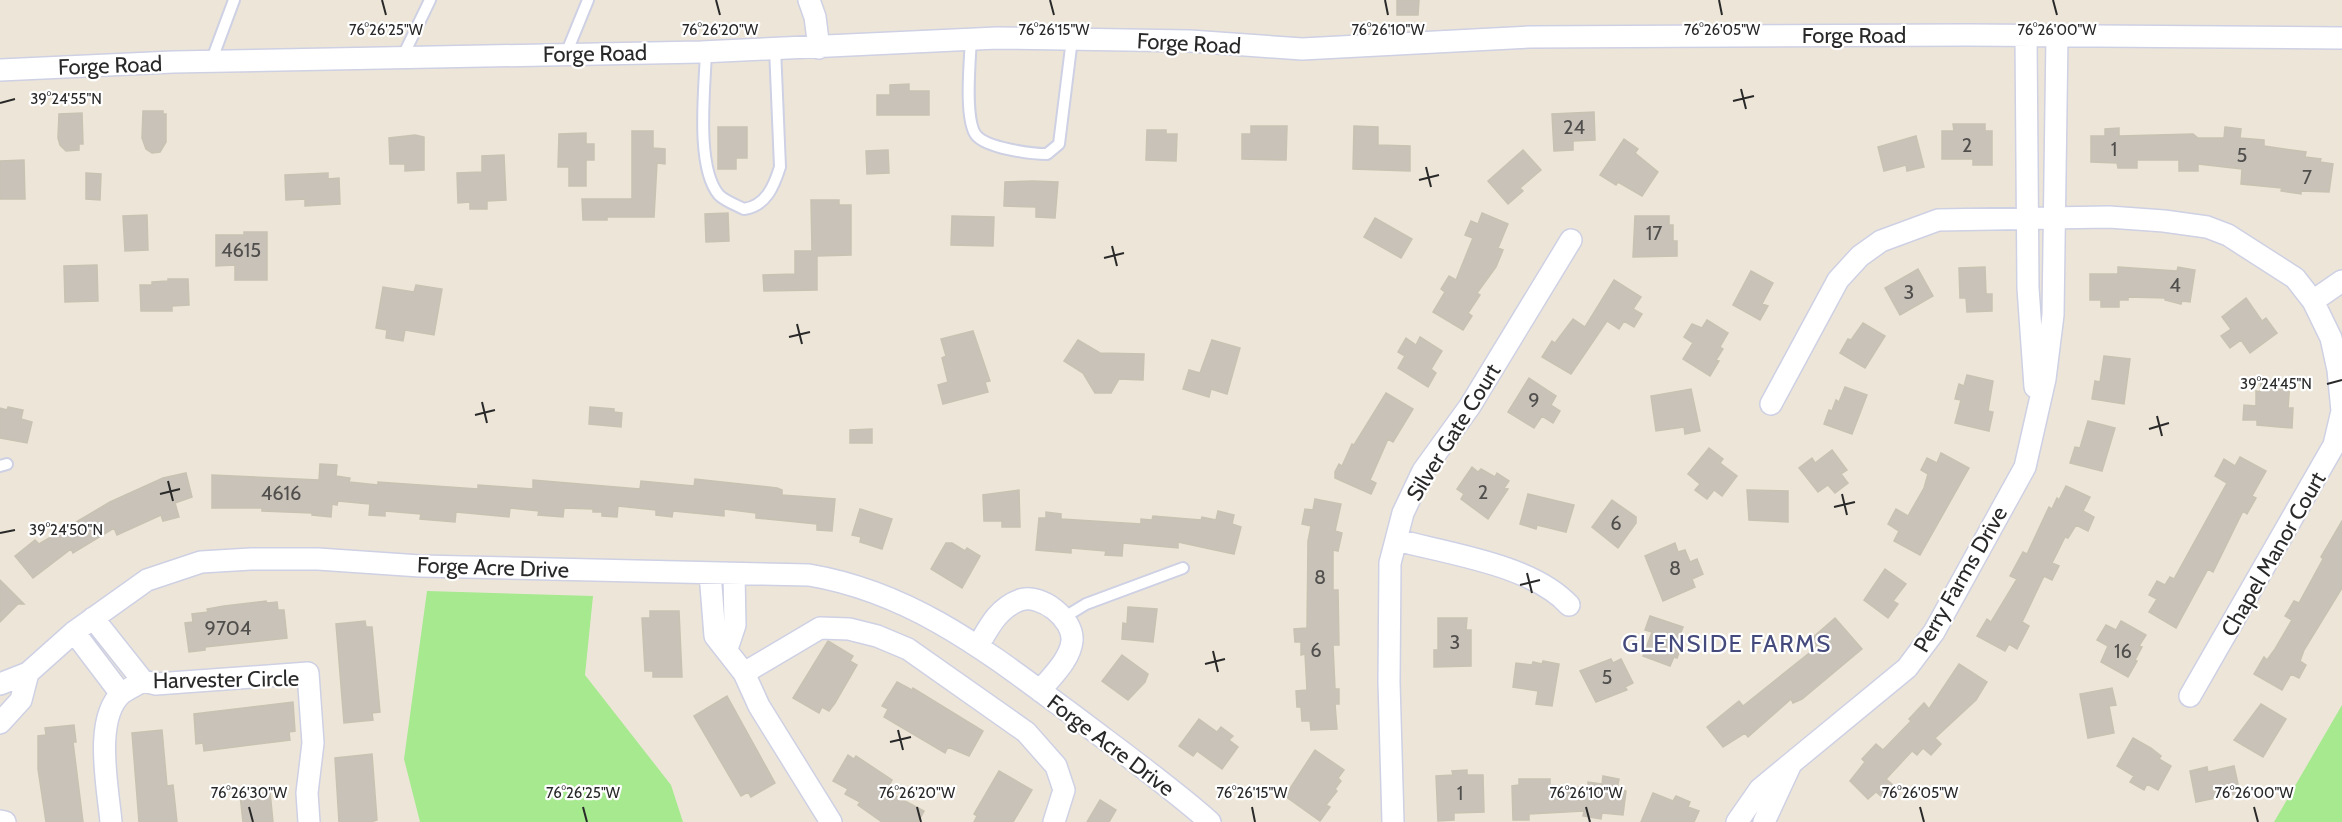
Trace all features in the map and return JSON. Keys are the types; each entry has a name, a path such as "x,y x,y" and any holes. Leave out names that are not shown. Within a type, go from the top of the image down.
{"street":[{"path":"810,0 819,48"},
{"name":"Forge Road","path":"0,70 211,62 819,48 970,39 1190,41 1302,49 1529,38 2026,36 2342,38"},
{"name":"Perry Farms Drive","path":"2026,36 2028,288 2036,420"},
{"name":"Perry Farms Drive","path":"1737,822 1760,789 1792,760 1836,728 1907,668 1934,632 2025,467 2045,379 2053,315 2057,36"},
{"name":"Chapel Manor Court","path":"1771,404 1838,280 1860,256 1874,246 1913,227 1938,220 2109,217 2207,227 2228,235 2295,278 2313,301 2331,338 2338,370 2342,411 2334,445 2190,696"},
{"name":"Silver Gate Court","path":"1394,822 1390,563 1403,513 1424,471 1470,406 1571,240"},
{"path":"2313,301 2342,281"},
{"path":"1397,540 1529,576 1554,590 1569,605"},
{"name":"Forge Acre Drive","path":"0,684 28,673 74,632 147,580 174,569 211,561 318,559 420,566 810,575 867,588 932,618 978,646 1210,822"},
{"path":"710,573 715,636 744,673 759,706 831,822"},
{"path":"727,649 735,625 734,574"},
{"path":"978,646 996,615 1020,600 1029,599 1042,603 1063,618"},
{"name":"Harvester Circle","path":"93,618 143,681 156,684 308,673 313,743 307,793 309,822"},
{"name":"Forge Acre Drive","path":"1040,691 1065,658 1072,643 1067,623 1063,618"},
{"path":"744,673 820,628 849,629 877,636 908,649 1026,732 1056,766 1064,790 1054,822"},
{"name":"Harvester Circle","path":"74,632 121,694"},
{"path":"0,723 21,700 28,673"},
{"name":"Harvester Circle","path":"111,822 105,738 107,717 121,694 143,681"},
{"name":"Perry Farms Drive","path":"1764,822 1792,760"},
{"path":"0,821 5,822"}],"lane":[{"path":"211,62 234,0"},
{"path":"402,58 430,0"},
{"path":"566,54 588,0"},
{"path":"970,39 970,113 975,135 982,141 1002,147 1047,154 1059,144 1072,39"},
{"path":"706,51 705,143 710,177 720,195 744,209 760,204 774,185 780,167 775,48"},
{"path":"1063,618 1086,604 1183,568"}],"green space":[{"path":"427,591 593,596 585,675 671,785 683,822 420,822 404,759"},
{"path":"2342,705 2342,822 2274,822"}],"building":[{"path":"1397,0 1419,0 1418,15 1397,15"},
{"path":"909,84 909,91 929,91 929,115 877,115 877,95 890,95 890,85"},
{"path":"143,111 163,111 163,114 166,114 166,142 160,152 152,153 146,149 142,138"},
{"path":"1594,112 1595,140 1573,141 1573,150 1554,151 1552,114"},
{"path":"82,113 83,144 79,144 79,150 66,151 60,145 58,138 59,114"},
{"path":"1953,124 1985,124 1985,131 1992,131 1992,165 1973,165 1973,159 1942,159 1942,131 1954,131"},
{"path":"1251,126 1287,126 1286,160 1242,159 1242,134 1251,134"},
{"path":"1354,126 1378,127 1378,145 1410,146 1410,171 1353,169"},
{"path":"718,127 747,127 747,158 736,158 736,169 718,169"},
{"path":"2225,127 2241,129 2240,138 2264,140 2264,146 2306,152 2305,157 2321,159 2320,162 2333,164 2329,192 2301,191 2301,194 2281,191 2282,188 2241,184 2242,169 2198,164 2198,171 2179,171 2179,160 2137,160 2137,168 2118,168 2117,163 2091,162 2091,136 2105,136 2105,129 2119,128 2119,136 2193,134 2198,138 2224,138"},
{"path":"1147,130 1166,130 1166,134 1177,134 1176,161 1146,160"},
{"path":"632,131 653,131 653,148 665,149 665,164 657,163 654,217 607,217 607,220 583,220 582,199 632,199"},
{"path":"586,133 586,144 594,144 594,160 586,160 586,186 569,186 569,167 558,167 559,134"},
{"path":"415,135 424,137 424,170 405,171 405,164 390,164 389,138"},
{"path":"1916,136 1924,167 1907,171 1906,165 1884,171 1878,147"},
{"path":"1624,139 1638,149 1635,153 1658,172 1642,196 1600,175"},
{"path":"888,150 889,173 867,174 866,151"},
{"path":"1523,150 1541,170 1520,188 1523,191 1508,204 1488,181"},
{"path":"504,155 506,200 487,201 487,209 470,209 470,202 458,203 457,173 482,172 482,156"},
{"path":"24,160 25,199 0,199 0,161"},
{"path":"86,173 101,174 100,200 86,199"},
{"path":"328,173 328,179 339,178 340,204 305,206 305,199 286,200 285,175"},
{"path":"1005,182 1058,182 1055,218 1036,217 1036,207 1004,206"},
{"path":"811,200 839,200 839,205 851,205 851,255 817,256 817,290 764,291 763,275 795,274 795,251 812,251"},
{"path":"728,213 729,241 706,242 705,214"},
{"path":"1482,213 1508,224 1498,248 1503,250 1496,267 1477,293 1480,295 1468,313 1472,316 1463,330 1433,312 1445,292 1441,289 1449,276 1456,280 1473,238 1465,235 1471,221 1478,224"},
{"path":"147,215 148,250 125,251 123,216"},
{"path":"952,216 994,217 993,246 951,245"},
{"path":"1635,216 1669,216 1669,225 1673,225 1673,241 1677,241 1677,256 1633,257"},
{"path":"1375,218 1412,239 1401,258 1364,237"},
{"path":"244,232 267,232 267,280 235,280 235,265 216,266 216,235 244,235"},
{"path":"97,265 98,301 65,302 64,266"},
{"path":"1985,267 1986,294 1992,294 1992,311 1967,312 1966,298 1960,298 1959,268"},
{"path":"2118,267 2177,271 2178,267 2195,270 2190,302 2182,301 2181,304 2165,300 2165,298 2128,297 2128,300 2119,300 2119,307 2101,307 2101,300 2090,300 2090,274 2118,274"},
{"path":"1918,269 1933,296 1900,315 1885,288"},
{"path":"1751,271 1773,283 1762,304 1768,306 1760,320 1733,305"},
{"path":"168,279 188,279 189,305 172,306 172,311 141,311 140,285 152,285 152,282 168,281"},
{"path":"1614,280 1641,297 1633,309 1642,314 1634,327 1624,321 1619,329 1607,321 1571,374 1542,357 1552,341 1555,343 1573,319 1585,327"},
{"path":"416,285 442,289 434,335 405,330 403,341 386,338 387,330 376,328 383,287 414,292"},
{"path":"2246,298 2262,321 2266,318 2277,333 2250,353 2241,340 2230,348 2221,336 2231,329 2222,317"},
{"path":"1707,320 1728,333 1720,347 1723,349 1716,360 1719,361 1710,376 1683,359 1693,343 1684,337 1692,324 1702,328"},
{"path":"1863,323 1885,336 1865,368 1840,353 1848,339 1851,340"},
{"path":"973,331 990,381 985,382 988,392 943,404 938,385 948,382 942,358 946,356 941,339"},
{"path":"1420,337 1442,351 1431,369 1436,373 1428,387 1398,368 1405,356 1398,352 1406,338 1416,345"},
{"path":"1078,340 1100,353 1144,354 1143,380 1119,379 1111,393 1095,393 1083,373 1064,361"},
{"path":"1212,340 1240,348 1227,394 1211,389 1209,397 1183,389 1189,370 1200,373"},
{"path":"2104,356 2130,359 2124,404 2092,399 2095,381 2100,382"},
{"path":"1967,375 1993,381 1988,411 1993,412 1989,431 1955,423 1961,400 1955,399 1959,384 1964,386"},
{"path":"1529,378 1556,396 1551,405 1560,411 1553,423 1542,416 1534,428 1508,412"},
{"path":"2261,380 2290,381 2288,408 2293,408 2292,428 2257,425 2257,420 2243,420 2244,405 2256,406 2256,391 2260,392"},
{"path":"1845,387 1867,395 1852,434 1824,424 1829,410 1832,411 1836,400 1839,402"},
{"path":"1691,389 1700,431 1685,434 1684,427 1656,431 1651,396"},
{"path":"1386,393 1413,409 1393,442 1388,439 1370,480 1376,483 1371,494 1335,478 1335,472 1339,464 1342,466 1352,444 1354,445"},
{"path":"8,407 23,410 21,419 32,422 27,443 0,438 0,408 7,410"},
{"path":"590,407 614,409 614,412 622,413 621,427 589,424"},
{"path":"2088,421 2115,428 2102,471 2070,463 2075,447 2080,448"},
{"path":"872,429 872,443 850,443 850,430"},
{"path":"1709,448 1723,459 1720,463 1737,476 1722,496 1714,490 1707,499 1695,490 1700,484 1688,474"},
{"path":"1832,450 1847,470 1841,474 1848,483 1835,493 1828,485 1818,492 1799,468 1812,458 1815,463"},
{"path":"1941,453 1969,468 1920,555 1894,541 1899,531 1888,524 1896,509 1908,516 1924,488 1928,474 1921,470 1927,458 1937,463"},
{"path":"2240,457 2266,471 2252,496 2256,498 2247,514 2243,511 2213,572 2208,569 2176,628 2149,612 2157,599 2149,595 2157,581 2165,585 2170,577 2174,579 2227,483 2215,476 2224,459 2235,466"},
{"path":"320,464 337,465 336,476 350,478 349,482 378,485 378,482 478,489 478,485 533,489 533,480 640,489 641,481 694,486 695,479 777,488 782,490 782,495 835,499 832,531 817,530 817,524 756,518 756,513 724,509 724,516 673,511 672,517 656,515 656,510 618,506 617,517 602,516 602,512 593,512 593,509 564,508 563,517 538,515 539,511 510,508 509,517 456,512 455,522 420,519 421,514 385,511 385,516 369,515 370,504 338,501 337,505 332,504 331,517 312,515 312,513 262,511 262,508 212,508 212,475 319,480"},
{"path":"1472,467 1478,472 1481,469 1495,477 1497,473 1509,481 1504,488 1508,489 1488,519 1461,499 1464,494 1457,489"},
{"path":"186,473 192,497 175,503 179,517 163,521 161,515 117,535 114,528 73,553 71,549 33,578 15,556 35,540 39,544 110,502 163,478"},
{"path":"2066,486 2090,497 2083,511 2094,517 2088,531 2076,525 2068,538 2065,537 2052,563 2059,566 2052,580 2044,576 2022,622 2029,626 2017,649 2009,644 2005,651 1977,636 1987,619 1991,622 2017,579 2010,576 2023,552 2027,554 2049,507 2052,509"},
{"path":"1019,490 1020,527 1002,527 1002,521 984,521 983,495"},
{"path":"1747,490 1788,491 1788,522 1749,520"},
{"path":"1528,494 1574,505 1566,532 1537,525 1536,529 1520,524"},
{"path":"1315,499 1341,504 1335,531 1342,533 1338,551 1333,550 1333,590 1338,590 1339,645 1333,645 1335,689 1339,689 1339,704 1335,704 1337,729 1311,730 1310,721 1302,721 1301,707 1297,707 1296,691 1307,690 1305,654 1301,655 1301,642 1295,642 1294,629 1307,628 1308,541 1311,526 1302,524 1305,509 1313,510"},
{"path":"1612,500 1636,517 1636,523 1618,548 1592,527"},
{"path":"860,509 892,519 882,549 860,542 861,537 852,535"},
{"path":"1218,511 1234,515 1232,524 1241,527 1234,554 1178,542 1178,548 1123,543 1122,556 1105,555 1106,551 1071,548 1071,553 1036,550 1039,518 1046,518 1046,512 1061,514 1061,519 1141,524 1141,519 1152,520 1153,516 1201,520 1202,517 1216,520"},
{"path":"2342,521 2342,588 2304,650 2300,661 2306,665 2299,678 2291,674 2282,690 2254,674 2264,657 2267,660 2275,649 2292,620 2285,616 2294,601 2299,603 2323,559 2321,557"},
{"path":"946,543 952,543 965,551 967,548 980,556 962,588 931,569"},
{"path":"1675,543 1678,552 1685,550 1690,562 1697,559 1703,574 1692,579 1695,587 1663,601 1645,556"},
{"path":"1885,569 1906,584 1893,601 1898,604 1888,618 1864,600"},
{"path":"0,580 24,604 18,604 0,622"},
{"path":"266,601 267,603 277,602 278,610 284,610 287,638 205,647 205,650 189,652 185,623 193,622 192,614 208,612 207,609 224,606"},
{"path":"1128,607 1157,609 1153,642 1122,639 1123,623 1127,624"},
{"path":"650,611 679,611 682,677 653,677 653,671 645,671 642,618 650,618"},
{"path":"1650,616 1683,627 1678,641 1683,643 1677,658 1674,657 1670,666 1643,656 1652,632 1645,630"},
{"path":"1438,618 1467,618 1466,630 1471,630 1471,666 1434,667 1434,650 1438,650"},
{"path":"1835,618 1862,649 1802,699 1793,703 1791,699 1748,737 1745,733 1723,747 1707,727 1739,701 1743,706 1813,650 1817,645 1811,639"},
{"path":"365,621 366,627 372,627 380,712 372,713 373,720 344,723 336,624"},
{"path":"2121,621 2146,635 2139,646 2142,647 2128,677 2101,662 2108,646 2097,640 2106,625 2116,630"},
{"path":"828,641 853,656 850,661 857,665 829,711 822,707 819,713 793,698"},
{"path":"1122,655 1148,674 1145,682 1128,700 1102,681"},
{"path":"1611,659 1613,663 1621,659 1633,683 1625,687 1627,690 1596,702 1580,671"},
{"path":"1543,661 1559,664 1552,706 1536,704 1538,691 1513,687 1516,663 1532,665 1533,662 1542,664"},
{"path":"1959,664 1987,682 1976,700 1935,738 1941,744 1931,755 1923,748 1917,755 1912,751 1886,779 1893,785 1882,797 1876,792 1868,799 1850,781 1865,762 1862,759 1876,744 1883,750 1911,721 1909,719 1924,703 1929,709"},
{"path":"897,682 912,690 913,688 983,731 969,756 948,747 945,753 884,717 888,709 882,706"},
{"path":"2112,688 2116,705 2109,706 2114,733 2088,738 2080,694"},
{"path":"727,696 775,783 751,797 748,792 741,796 694,716"},
{"path":"293,702 295,731 289,732 290,740 204,751 203,743 196,744 194,714"},
{"path":"2261,704 2286,719 2263,757 2234,740"},
{"path":"1199,719 1217,732 1221,727 1233,736 1229,740 1238,747 1222,769 1197,751 1193,756 1179,746"},
{"path":"74,725 76,742 73,742 83,822 46,822 38,769 38,736 46,735 45,728"},
{"path":"162,730 167,786 173,785 177,822 139,822 132,733"},
{"path":"2133,738 2151,748 2161,756 2159,759 2171,766 2158,790 2147,784 2144,790 2130,782 2134,776 2117,766"},
{"path":"1315,750 1344,770 1338,778 1341,781 1335,789 1337,791 1326,805 1330,807 1320,821 1285,796"},
{"path":"372,754 377,820 339,822 335,758"},
{"path":"848,755 854,759 856,756 892,780 886,791 924,811 918,822 882,822 858,805 860,802 845,794 848,789 833,781"},
{"path":"2234,766 2240,793 2196,802 2190,771 2207,767 2208,772"},
{"path":"1467,770 1467,775 1483,775 1484,812 1454,813 1454,820 1438,821 1436,776 1453,775 1452,771"},
{"path":"999,771 1032,790 1013,822 974,822 977,816 974,814"},
{"path":"1603,776 1619,779 1617,789 1626,791 1623,815 1602,813 1601,819 1583,816 1584,811 1529,814 1529,820 1513,820 1512,786 1519,785 1519,779 1550,779 1550,785 1588,788 1588,782 1602,784"},
{"path":"270,792 273,822 243,822 240,795"},
{"path":"1653,793 1673,801 1676,796 1690,802 1688,807 1699,811 1694,822 1641,822"},
{"path":"1100,800 1116,810 1109,822 1087,822"}],"district":[{"name":"GLENSIDE FARMS","path":"1727,644"}]}
